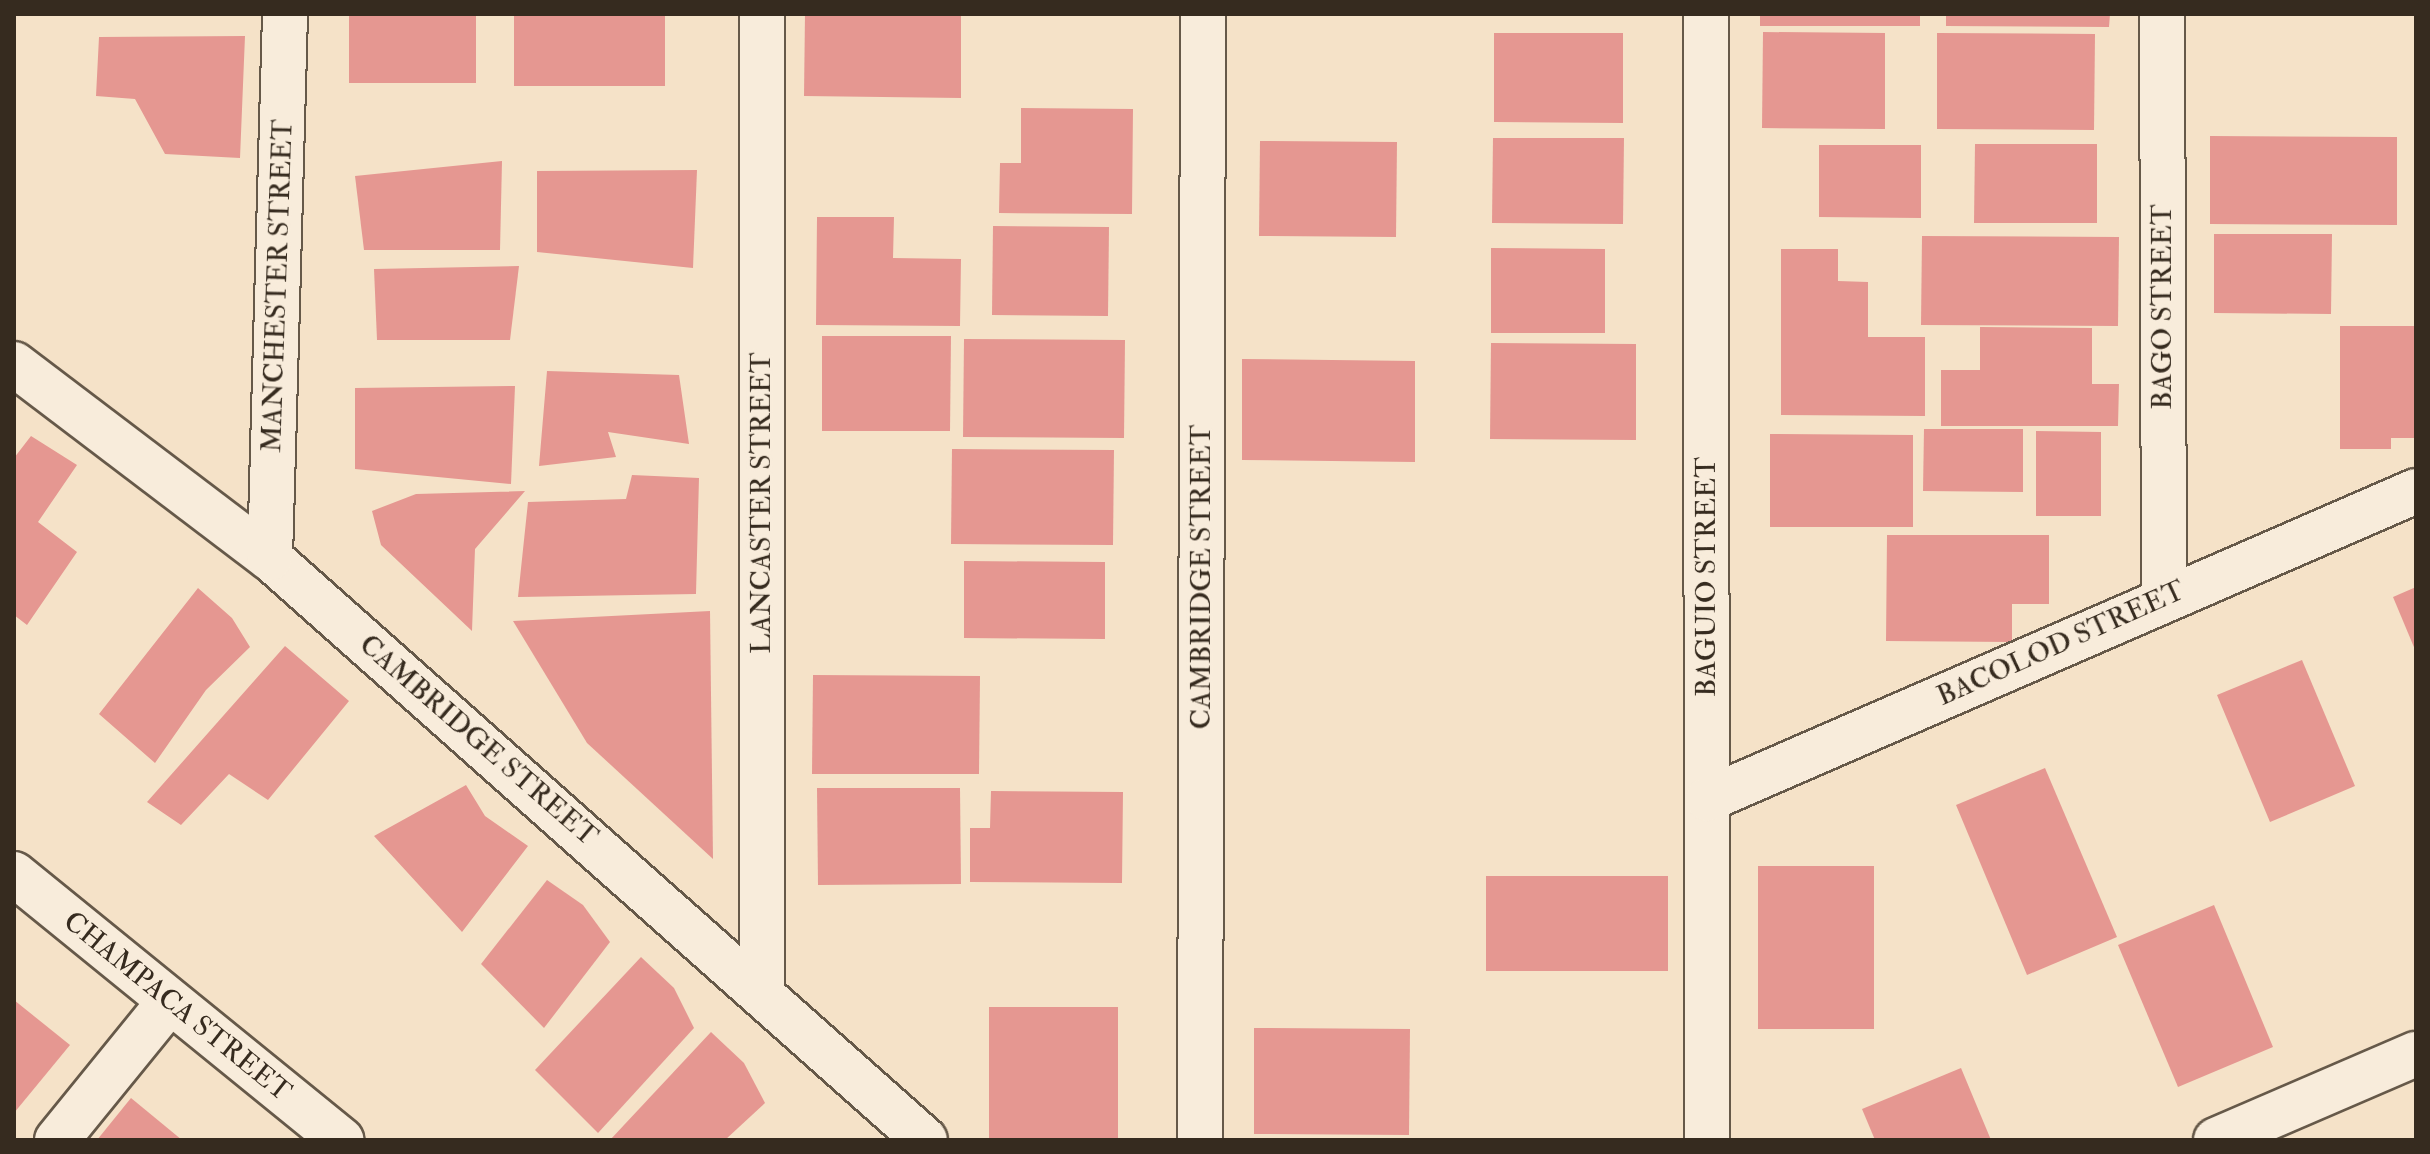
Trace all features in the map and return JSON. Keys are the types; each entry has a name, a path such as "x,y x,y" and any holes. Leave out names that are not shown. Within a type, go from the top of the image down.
{"street":[{"name":"MANCHESTER STREET","path":"270,558 285,14"},
{"name":"LANCASTER STREET","path":"762,14 762,992"},
{"name":"CAMBRIDGE STREET","path":"1200,1140 1203,14"},
{"name":"BAGUIO STREET","path":"1706,14 1707,1140"},
{"name":"BAGO STREET","path":"2162,14 2164,599"},
{"name":"CAMBRIDGE STREET","path":"14,364 270,558 925,1140"},
{"name":"BACOLOD STREET","path":"1708,799 2416,491"},
{"name":"CHAMPACA STREET","path":"14,874 341,1140"},
{"path":"57,1140 169,1002"},
{"path":"2216,1140 2416,1054"}],"building":[{"path":"349,14 476,14 476,83 349,83"},
{"path":"514,14 665,14 665,86 514,86"},
{"path":"805,14 961,14 961,98 804,96"},
{"path":"1760,14 1920,14 1920,26 1760,26"},
{"path":"1946,14 2110,14 2109,27 1946,26"},
{"path":"1763,32 1885,33 1885,129 1762,128"},
{"path":"1494,33 1623,33 1623,123 1494,122"},
{"path":"1937,33 2095,34 2094,130 1937,129"},
{"path":"245,36 240,158 165,154 135,99 96,96 99,37"},
{"path":"1021,108 1133,109 1132,214 999,213 1000,163 1021,163"},
{"path":"2210,136 2397,137 2397,225 2210,224"},
{"path":"1493,138 1624,138 1623,224 1492,223"},
{"path":"1260,141 1397,142 1396,237 1259,236"},
{"path":"1975,144 2097,144 2097,223 1974,223"},
{"path":"1819,145 1921,145 1921,218 1819,217"},
{"path":"502,161 500,250 364,250 355,176"},
{"path":"697,170 693,268 537,252 537,171"},
{"path":"817,217 894,217 893,258 961,259 960,326 816,325"},
{"path":"993,226 1109,227 1108,316 992,315"},
{"path":"2214,234 2332,234 2331,314 2214,313"},
{"path":"1922,236 2119,237 2118,326 1921,325"},
{"path":"1491,248 1605,249 1605,333 1491,333"},
{"path":"1781,249 1838,249 1838,281 1868,282 1868,337 1925,337 1925,416 1781,415"},
{"path":"519,266 510,340 377,340 374,269"},
{"path":"2340,326 2416,326 2416,438 2391,438 2391,449 2340,449"},
{"path":"1980,327 2092,328 2092,384 2119,384 2118,426 1941,426 1941,370 1980,370"},
{"path":"822,336 951,336 950,431 822,431"},
{"path":"964,339 1125,340 1124,438 963,437"},
{"path":"1491,343 1636,344 1636,440 1490,439"},
{"path":"1242,359 1415,361 1415,462 1242,460"},
{"path":"547,371 679,375 689,444 608,432 616,457 539,466"},
{"path":"515,386 511,484 355,469 355,388"},
{"path":"1924,429 2023,429 2023,492 1923,491"},
{"path":"2036,431 2101,432 2101,516 2036,516"},
{"path":"1770,434 1913,435 1913,527 1770,527"},
{"path":"31,436 77,465 38,522 77,552 27,625 14,615 14,458"},
{"path":"952,449 1114,450 1113,545 951,544"},
{"path":"632,475 699,478 696,594 518,597 528,502 626,499"},
{"path":"525,491 475,549 472,631 381,545 372,511 416,494"},
{"path":"1887,535 2049,535 2049,604 2012,604 2012,642 1886,641"},
{"path":"964,561 1105,562 1105,639 964,638"},
{"path":"2416,587 2416,652 2393,597"},
{"path":"198,588 232,618 250,647 206,690 155,763 99,714"},
{"path":"710,611 713,859 587,743 513,621"},
{"path":"285,646 349,701 268,800 229,774 181,825 147,802"},
{"path":"2302,660 2355,786 2270,822 2217,695"},
{"path":"813,675 980,676 979,774 812,774"},
{"path":"2045,768 2117,937 2027,975 1956,805"},
{"path":"466,785 485,816 528,846 462,932 374,836"},
{"path":"817,788 960,788 961,884 818,885"},
{"path":"991,791 1123,792 1122,883 970,882 970,828 990,828"},
{"path":"1758,866 1874,866 1874,1029 1758,1029"},
{"path":"1486,876 1668,876 1668,971 1486,971"},
{"path":"547,880 583,905 610,942 544,1028 481,964"},
{"path":"2214,905 2273,1047 2178,1087 2118,945"},
{"path":"641,957 674,988 694,1028 598,1133 535,1070"},
{"path":"14,1000 70,1045 14,1113"},
{"path":"989,1007 1118,1007 1118,1140 989,1140"},
{"path":"1254,1028 1410,1029 1409,1135 1254,1134"},
{"path":"711,1032 744,1063 765,1103 725,1140 610,1140"},
{"path":"1961,1068 1991,1140 1875,1140 1862,1109"},
{"path":"131,1098 182,1140 97,1140"}]}
